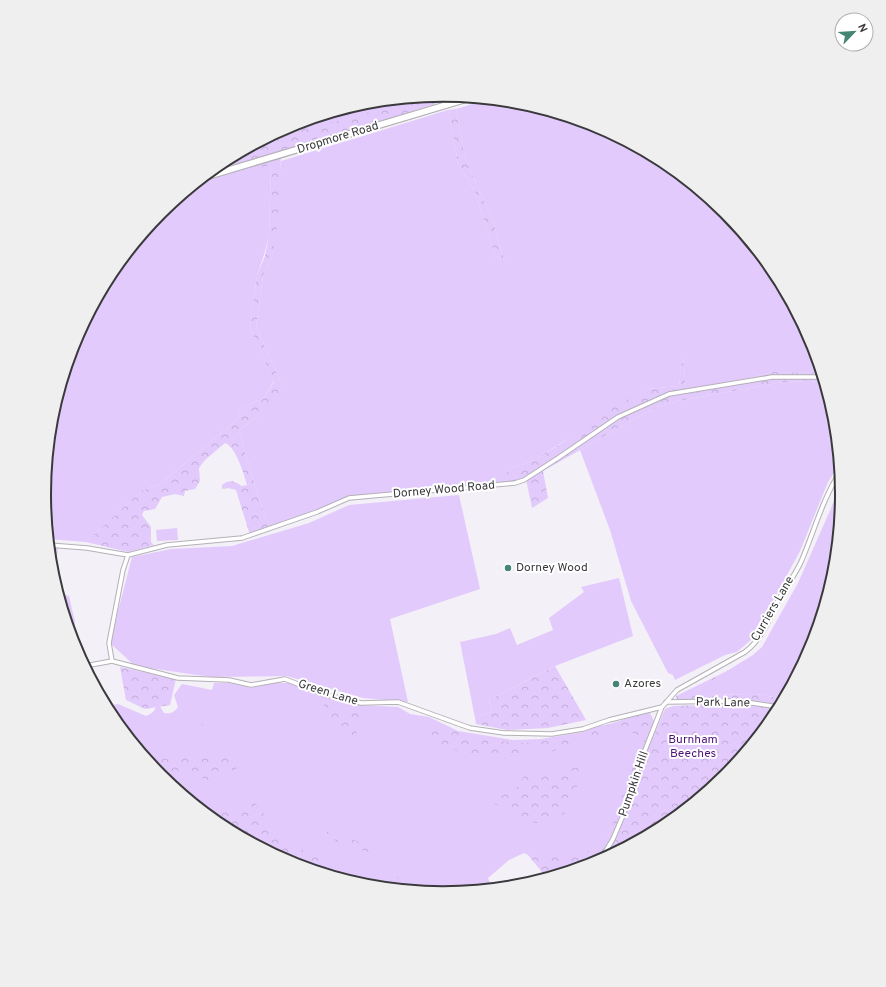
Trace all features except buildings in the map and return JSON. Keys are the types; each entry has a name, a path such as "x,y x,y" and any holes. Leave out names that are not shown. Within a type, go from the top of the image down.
{"street":[{"name":"Dropmore Road","path":"217,173 459,102"},
{"name":"Dorney Wood Road","path":"54,545 87,548 128,555 167,545 242,538 318,512 349,498 515,483 524,480 618,417 669,394 772,377 817,377"},
{"name":"Curriers Lane","path":"662,707 677,690 745,652 762,634 789,581 800,563 821,509 834,481"},
{"path":"112,661 109,643 123,570 128,555"},
{"name":"Green Lane","path":"90,665 112,661 178,678 229,680 251,685 285,679 323,694 361,703 398,702 470,728 504,733 552,734 575,730 662,707"},
{"name":"Park Lane","path":"666,702 738,701 772,706"},
{"name":"Pumpkin Hill","path":"606,850 616,833 630,791 662,707"}],"green space":[{"path":"417,102 438,103 297,148 227,167 247,154 293,131 352,118 390,105"},
{"path":"476,103 519,109 569,122 593,131 639,154 682,183 720,216 738,235 769,276 795,320 816,373 773,372 732,382 686,389 683,357 679,386 648,389 534,460 510,469 511,482 349,498 270,529 258,496 239,431 256,417 282,385 256,326 263,276 272,257 281,161 448,110 458,163 475,192 495,256 506,262 501,251 494,223 466,161 456,109"},
{"path":"390,105 358,117 293,131 342,115"},
{"path":"456,109 466,161 494,223 501,251 507,263 495,256 475,192 458,163 448,110"},
{"path":"281,155 277,229 272,257 263,276 256,326 282,385 279,392 270,404 239,431 258,496 270,529 250,535 236,490 228,488 222,489 222,485 230,481 242,486 247,485 236,455 225,443 205,460 199,468 200,481 195,489 185,491 184,496 175,494 162,497 155,509 144,511 142,515 151,527 151,542 154,545 128,552 86,542 141,491 160,484 239,418 238,410 264,398 274,382 250,328 257,275 265,256 269,235 271,165 219,177 203,184 217,174"},
{"path":"271,164 269,235 257,275 250,328 274,381 264,398 238,410 239,418 160,484 141,491 86,542 54,539 51,494 54,442 64,392 81,343 91,320 117,276 148,235 166,216 204,183 219,177"},
{"path":"683,355 686,389 732,382 773,372 816,373 819,382 783,382 678,401 656,407 543,471 548,498 532,508 526,479 511,482 506,474 510,469 534,460 562,443 616,405 648,389 679,386"},
{"path":"783,382 819,382 832,442 834,472 828,482 800,551 753,638 737,652 725,655 675,680 673,675 668,673 631,601 610,530 580,450 656,407 678,401"},
{"path":"459,495 480,589 390,619 408,702 363,698 287,676 211,677 135,666 111,644 132,557 171,549 232,546 309,523 349,505"},
{"path":"835,499 835,504 828,515"},
{"path":"835,504 832,545 822,595 805,644 795,667 777,698 757,694 700,695 698,692 701,687 753,655 762,647 798,583 828,515"},
{"path":"177,528 178,540 157,541 156,530"},
{"path":"55,548 58,548 57,558"},
{"path":"619,578 633,636 555,666 489,700 492,712 475,718 460,642 496,634 510,628 517,645 553,630 549,618 584,592 581,587"},
{"path":"64,595 69,596 75,628"},
{"path":"555,666 586,720 548,728 507,730 476,724 475,718 492,712 489,700"},
{"path":"120,667 176,679 170,705 145,709 126,700"},
{"name":"Burnham Beeches","path":"731,669 701,687 698,692 700,695 757,694 777,698 774,703 747,701 677,701 676,696"},
{"path":"214,683 230,683 251,688 274,683 290,683 334,699 361,705 398,707 410,714 429,717 458,731 513,740 541,739 583,732 593,727 612,724 644,713 649,729 608,837 588,858 534,858 524,853 509,860 488,878 490,883 443,886 417,885 367,878 317,865 293,856 247,833 204,804 166,771 132,732 113,705 118,704 146,716 152,713 155,709 155,698 164,713 170,713 175,711 178,707 174,695 182,684 212,690"},
{"path":"322,701 359,714 356,738 335,726"},
{"name":"Burnham Beeches","path":"731,704 771,707 738,752 701,788 661,819 639,833 610,848 626,813 637,775 665,709 673,706"},
{"path":"644,713 650,713 655,723 610,842 605,850 569,865 542,872 528,855 557,856 590,851 608,837 633,765 644,741 635,733 612,731 589,740 594,729"},
{"path":"197,718 201,720 203,724 201,728 197,730 193,728 191,724 193,720"},
{"path":"434,723 481,738 520,743 548,741 584,734 583,742 550,752 533,748 522,756 511,759 500,759 459,751 426,740"},
{"path":"140,742 150,746 147,751"},
{"path":"215,753 243,757 236,769 212,777 207,785 198,771 176,780 154,758 171,759"},
{"path":"589,764 577,786 573,803 564,814 552,821 537,823 522,821 510,810 492,803 493,792 509,794 516,789 524,776 541,770 562,771"},
{"path":"255,803 264,814 261,826 324,862 326,867 294,857 247,833 219,815"},
{"path":"334,831 386,854 405,879 403,883 398,883 399,881 394,871 381,858 374,854 336,841 326,832"}],"place":[{"name":"Dorney Wood","path":"508,568"},
{"name":"Azores","path":"616,684"}]}
